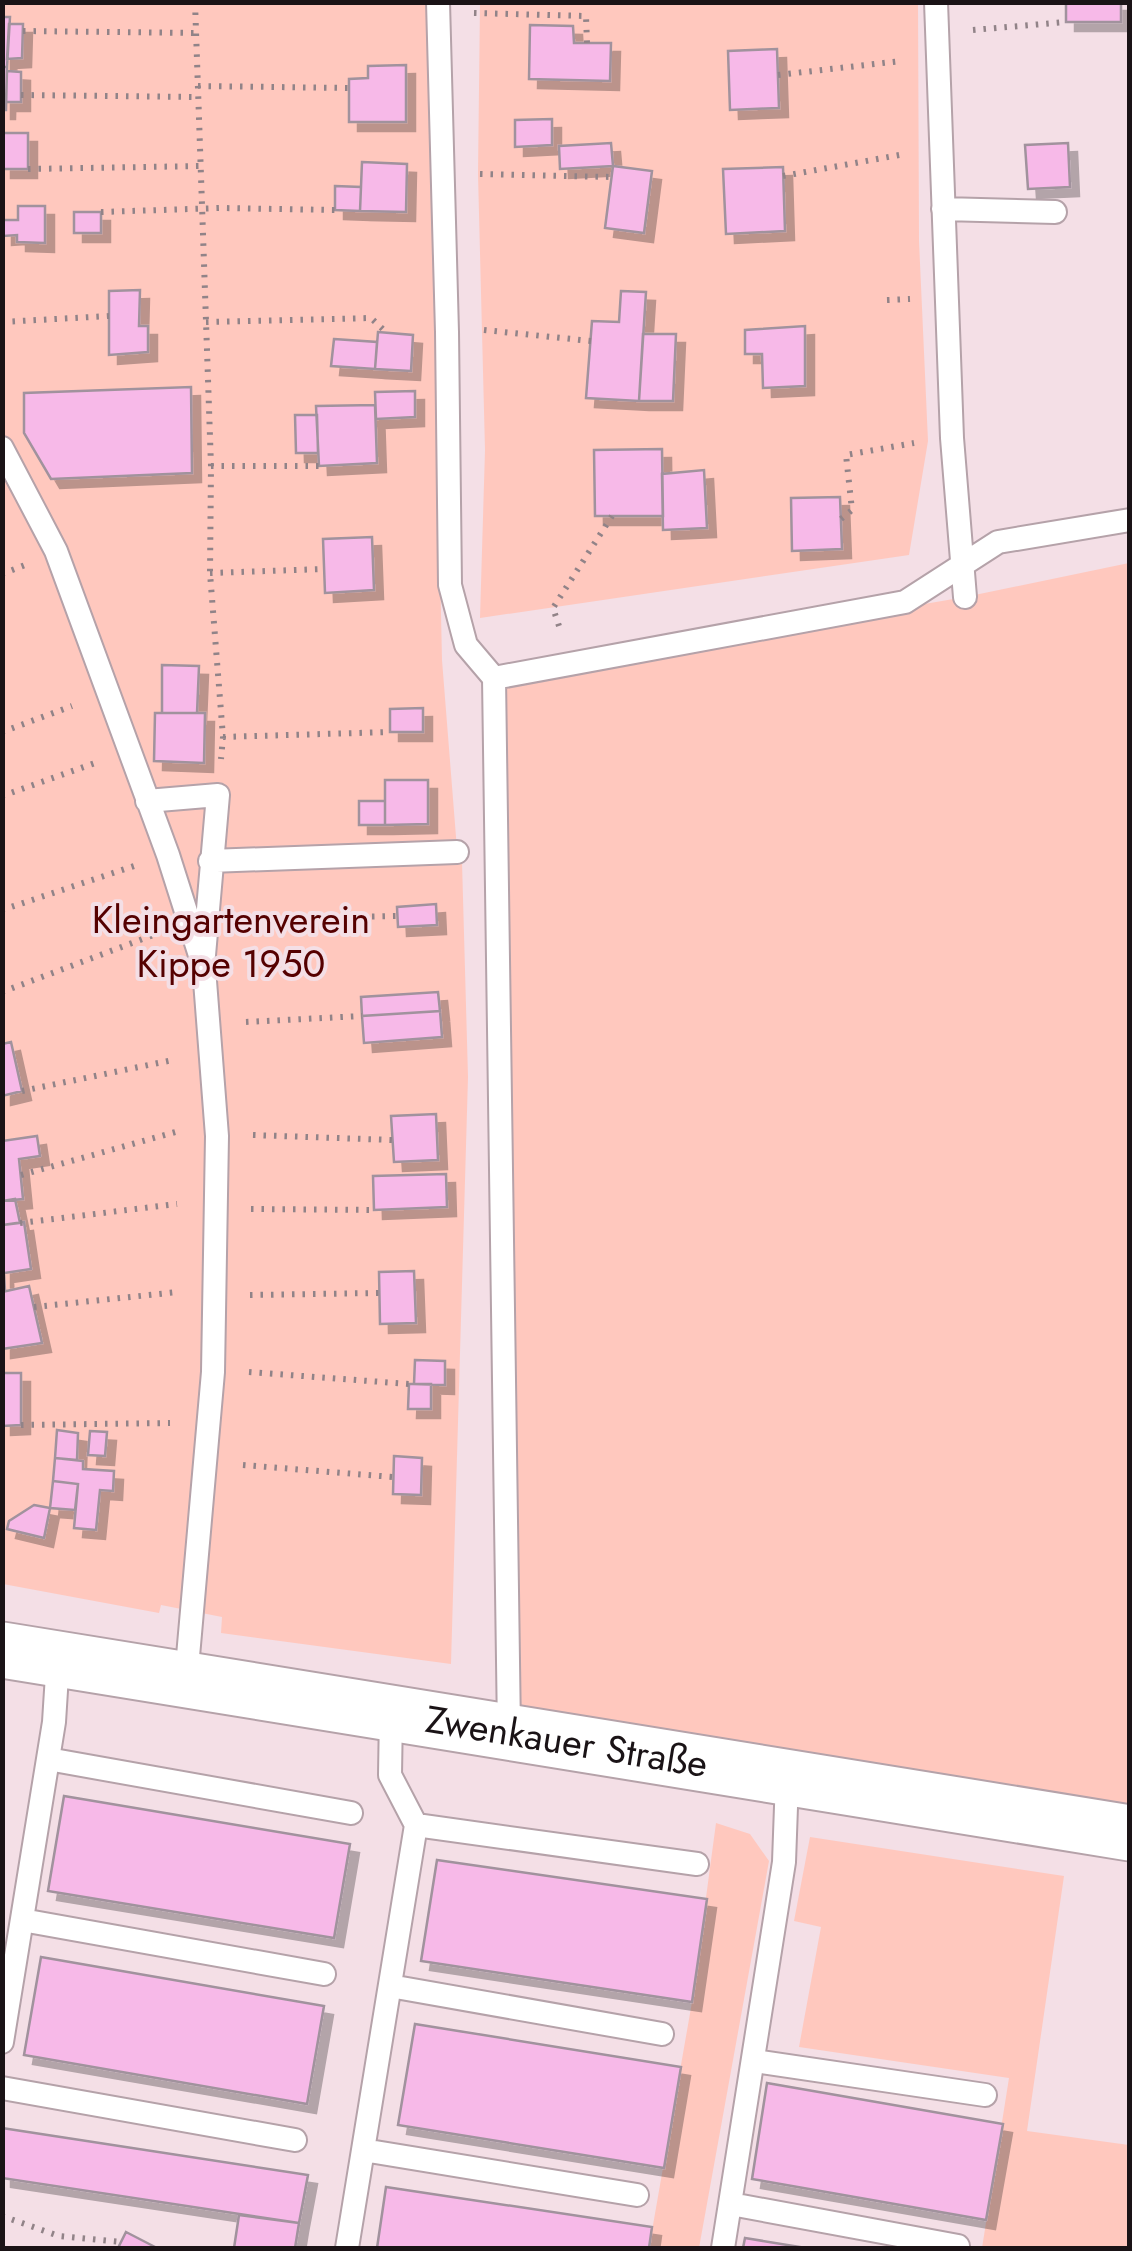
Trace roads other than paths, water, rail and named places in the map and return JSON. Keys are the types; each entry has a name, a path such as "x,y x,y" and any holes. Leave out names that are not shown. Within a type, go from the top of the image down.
{"main road":[{"name":"Zwenkauer Straße","path":"2,1650 1130,1833"}],"lane":[{"path":"936,2 952,438 965,597"},
{"path":"438,9 448,332 450,585 466,644 494,678 509,1731"},
{"path":"942,208 1054,212"},
{"path":"2,448 56,551 147,801 197,923 204,968 216,1130 212,1372 186,1678"},
{"path":"494,678 905,602 998,542 1130,520"},
{"path":"147,801 218,795 197,923"},
{"path":"210,861 457,852"},
{"path":"2,2042 54,1722 58,1660"},
{"path":"347,2248 416,1824 390,1776 391,1712"},
{"path":"48,1758 351,1813"},
{"path":"723,2248 784,1862 787,1779"},
{"path":"416,1824 697,1864"},
{"path":"22,1920 324,1974"},
{"path":"390,1986 662,2034"},
{"path":"755,2061 985,2095"},
{"path":"2,2088 296,2140"},
{"path":"363,2150 637,2195"},
{"path":"731,2204 958,2246"}],"park label":[{"name":"Kleingartenverein Kippe 1950","path":"231,942"}]}
